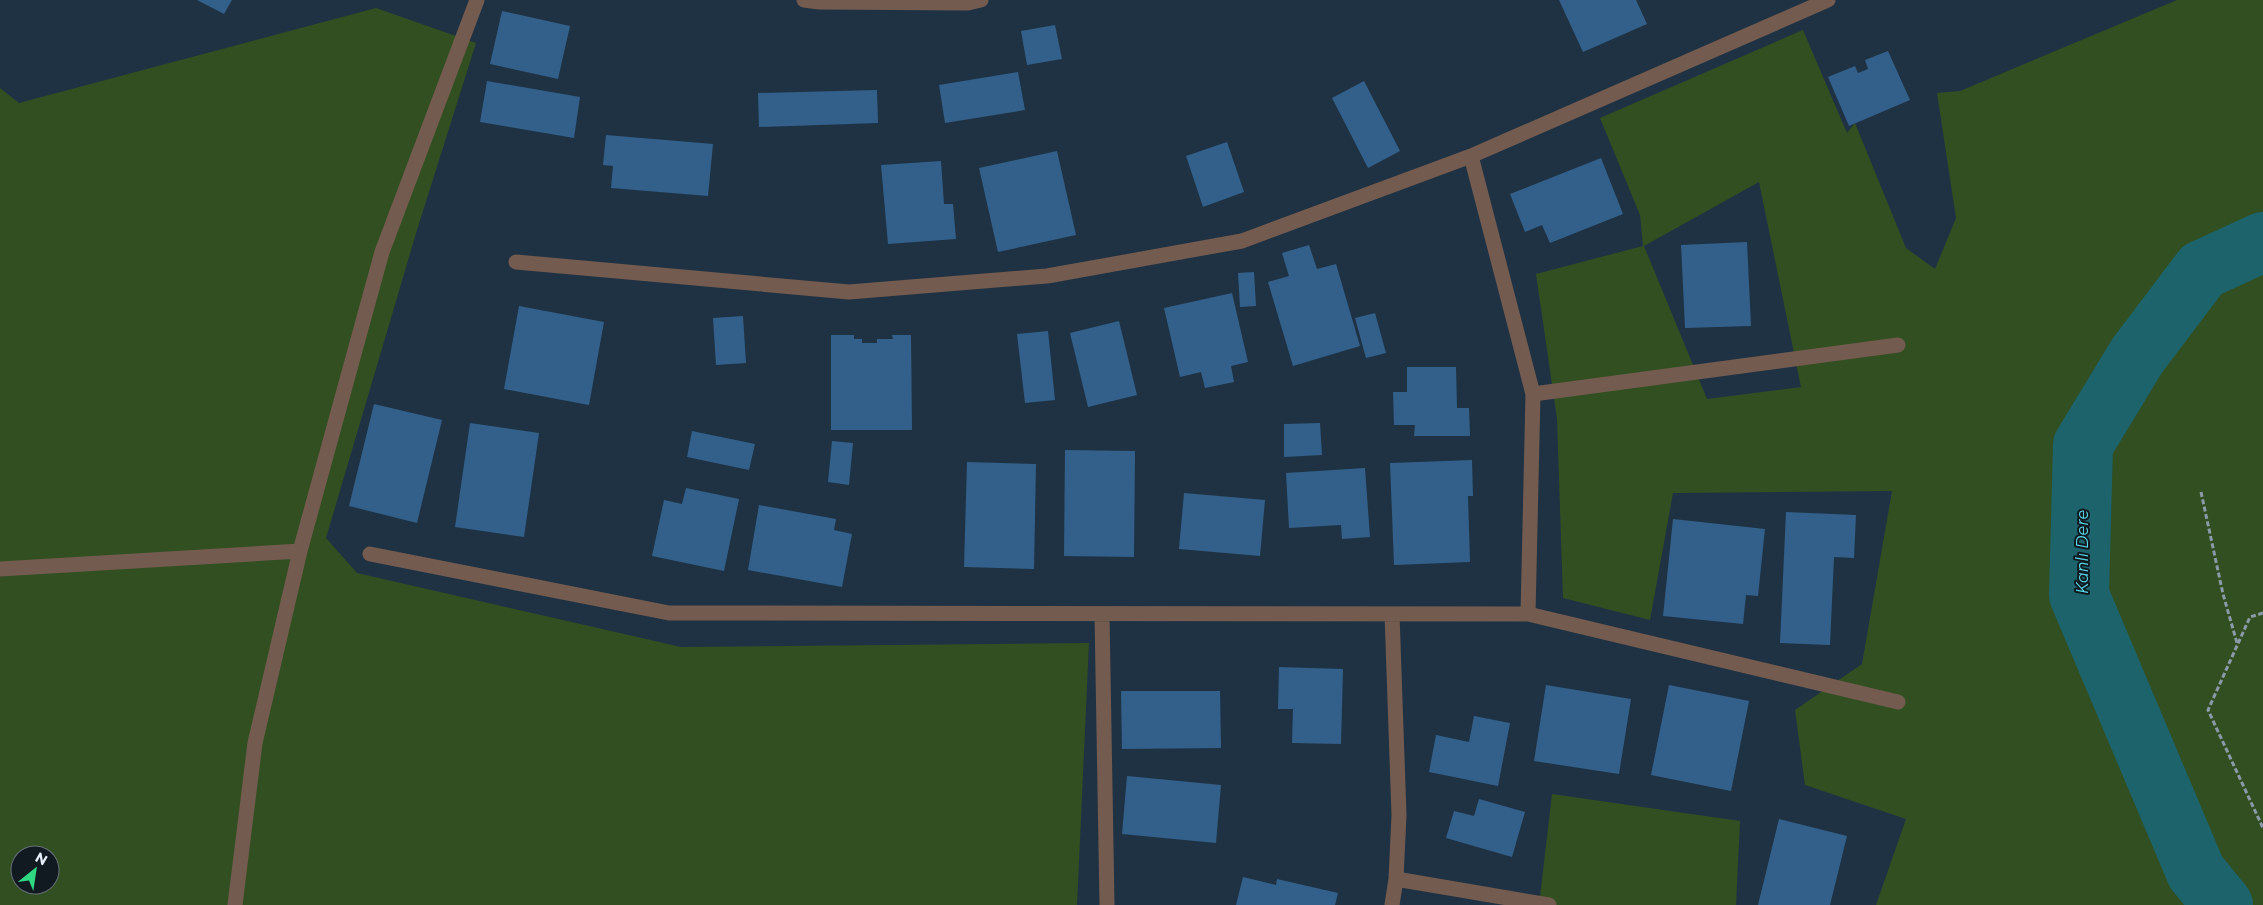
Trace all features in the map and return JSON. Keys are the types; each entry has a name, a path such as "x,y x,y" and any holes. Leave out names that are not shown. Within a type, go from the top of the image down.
{"street":[{"path":"235,905 255,743 300,551 382,252 477,0"},
{"path":"804,0 819,2 958,3 981,0"},
{"path":"516,262 849,292 1046,276 1242,241 1471,156 1828,0"},
{"path":"1471,156 1533,394 1528,614"},
{"path":"1533,394 1898,345"},
{"path":"0,569 300,551"},
{"path":"370,554 669,612 1528,614 1898,702"},
{"path":"1102,614 1107,905"},
{"path":"1392,614 1399,815 1396,879 1392,905"},
{"path":"1396,879 1549,905"}],"path":[{"path":"2202,492 2223,594 2237,644"},
{"path":"2263,613 2250,617 2208,710 2263,828"}],"green space":[{"path":"2177,0 2263,0 2263,905 1876,905 1906,819 1805,785 1795,710 1862,664 1892,491 1673,493 1650,620 1563,598 1557,419 1536,274 1643,246 1640,215 1600,118 1803,30 1847,133 1855,123 1906,248 1935,269 1956,218 1937,93 1960,91","holes":["1759,182 1801,387 1707,399 1644,246"]},
{"path":"376,8 476,43 417,230 326,538 357,573 681,647 1089,643 1077,905 0,905 0,88 19,103"},
{"path":"1552,794 1740,821 1736,905 1539,905"}],"building":[{"path":"197,0 232,0 224,14"},
{"path":"1559,0 1636,0 1647,24 1583,52"},
{"path":"502,11 570,26 558,79 490,64"},
{"path":"1055,25 1062,59 1027,65 1021,31"},
{"path":"1888,51 1910,100 1849,126 1828,77 1855,66 1858,73 1868,69 1865,60"},
{"path":"1018,72 1025,110 945,123 939,85"},
{"path":"487,81 580,97 574,138 480,122"},
{"path":"1364,81 1400,151 1368,168 1332,98"},
{"path":"877,90 878,123 759,127 758,93"},
{"path":"606,135 713,144 708,196 611,188 613,166 603,165"},
{"path":"1227,142 1244,192 1203,207 1186,156"},
{"path":"1057,151 1076,235 998,252 979,168"},
{"path":"1601,158 1623,214 1550,243 1542,225 1525,232 1510,194"},
{"path":"941,161 944,204 953,204 956,239 888,244 881,165"},
{"path":"1747,242 1751,326 1685,328 1681,245"},
{"path":"1309,245 1317,269 1336,264 1360,346 1293,366 1268,282 1289,276 1282,253"},
{"path":"1254,272 1256,306 1240,307 1238,273"},
{"path":"1232,293 1248,362 1231,366 1234,382 1205,388 1201,372 1180,377 1164,308"},
{"path":"519,306 604,322 589,405 504,389"},
{"path":"1375,313 1386,353 1366,358 1355,318"},
{"path":"743,316 746,363 716,365 713,318"},
{"path":"1119,321 1137,395 1088,407 1070,333"},
{"path":"1048,331 1055,400 1025,403 1017,334"},
{"path":"831,335 854,335 854,339 862,339 862,343 877,343 877,339 893,339 892,335 911,335 912,430 831,430"},
{"path":"1407,367 1456,367 1457,408 1469,408 1470,436 1414,436 1415,425 1394,425 1393,392 1407,392"},
{"path":"374,404 442,420 417,523 349,506"},
{"path":"470,423 539,433 524,537 455,527"},
{"path":"1320,423 1322,455 1284,457 1284,424"},
{"path":"692,431 755,444 749,470 687,457"},
{"path":"832,441 853,443 849,485 828,482"},
{"path":"1065,450 1135,451 1134,557 1064,556"},
{"path":"1472,460 1473,496 1468,496 1470,562 1394,565 1390,463"},
{"path":"967,462 1036,464 1034,569 964,567"},
{"path":"1365,468 1370,537 1342,539 1341,525 1289,528 1286,473"},
{"path":"686,488 739,499 724,571 652,556 664,500 682,504"},
{"path":"1184,493 1265,500 1260,556 1179,549"},
{"path":"759,505 836,519 834,530 852,534 842,587 748,570"},
{"path":"1786,512 1856,515 1854,558 1834,557 1830,645 1780,643"},
{"path":"1673,519 1765,529 1758,596 1746,595 1743,624 1663,616"},
{"path":"1279,667 1343,669 1341,744 1292,743 1293,709 1278,709"},
{"path":"1546,685 1631,699 1619,774 1534,761"},
{"path":"1669,685 1749,701 1731,791 1651,775"},
{"path":"1121,691 1220,691 1221,748 1122,749"},
{"path":"1474,716 1510,723 1498,786 1429,772 1436,735 1469,742"},
{"path":"1127,776 1221,785 1216,843 1122,834"},
{"path":"1479,799 1525,812 1512,857 1446,838 1454,811 1474,816"},
{"path":"1779,819 1847,836 1830,905 1758,905"},
{"path":"1243,877 1276,885 1277,879 1338,893 1335,905 1236,905"}],"waterway":[{"name":"Kanlı Dere","path":"2223,905 2196,872 2079,595 2083,445 2137,356 2202,270 2263,242"}]}
